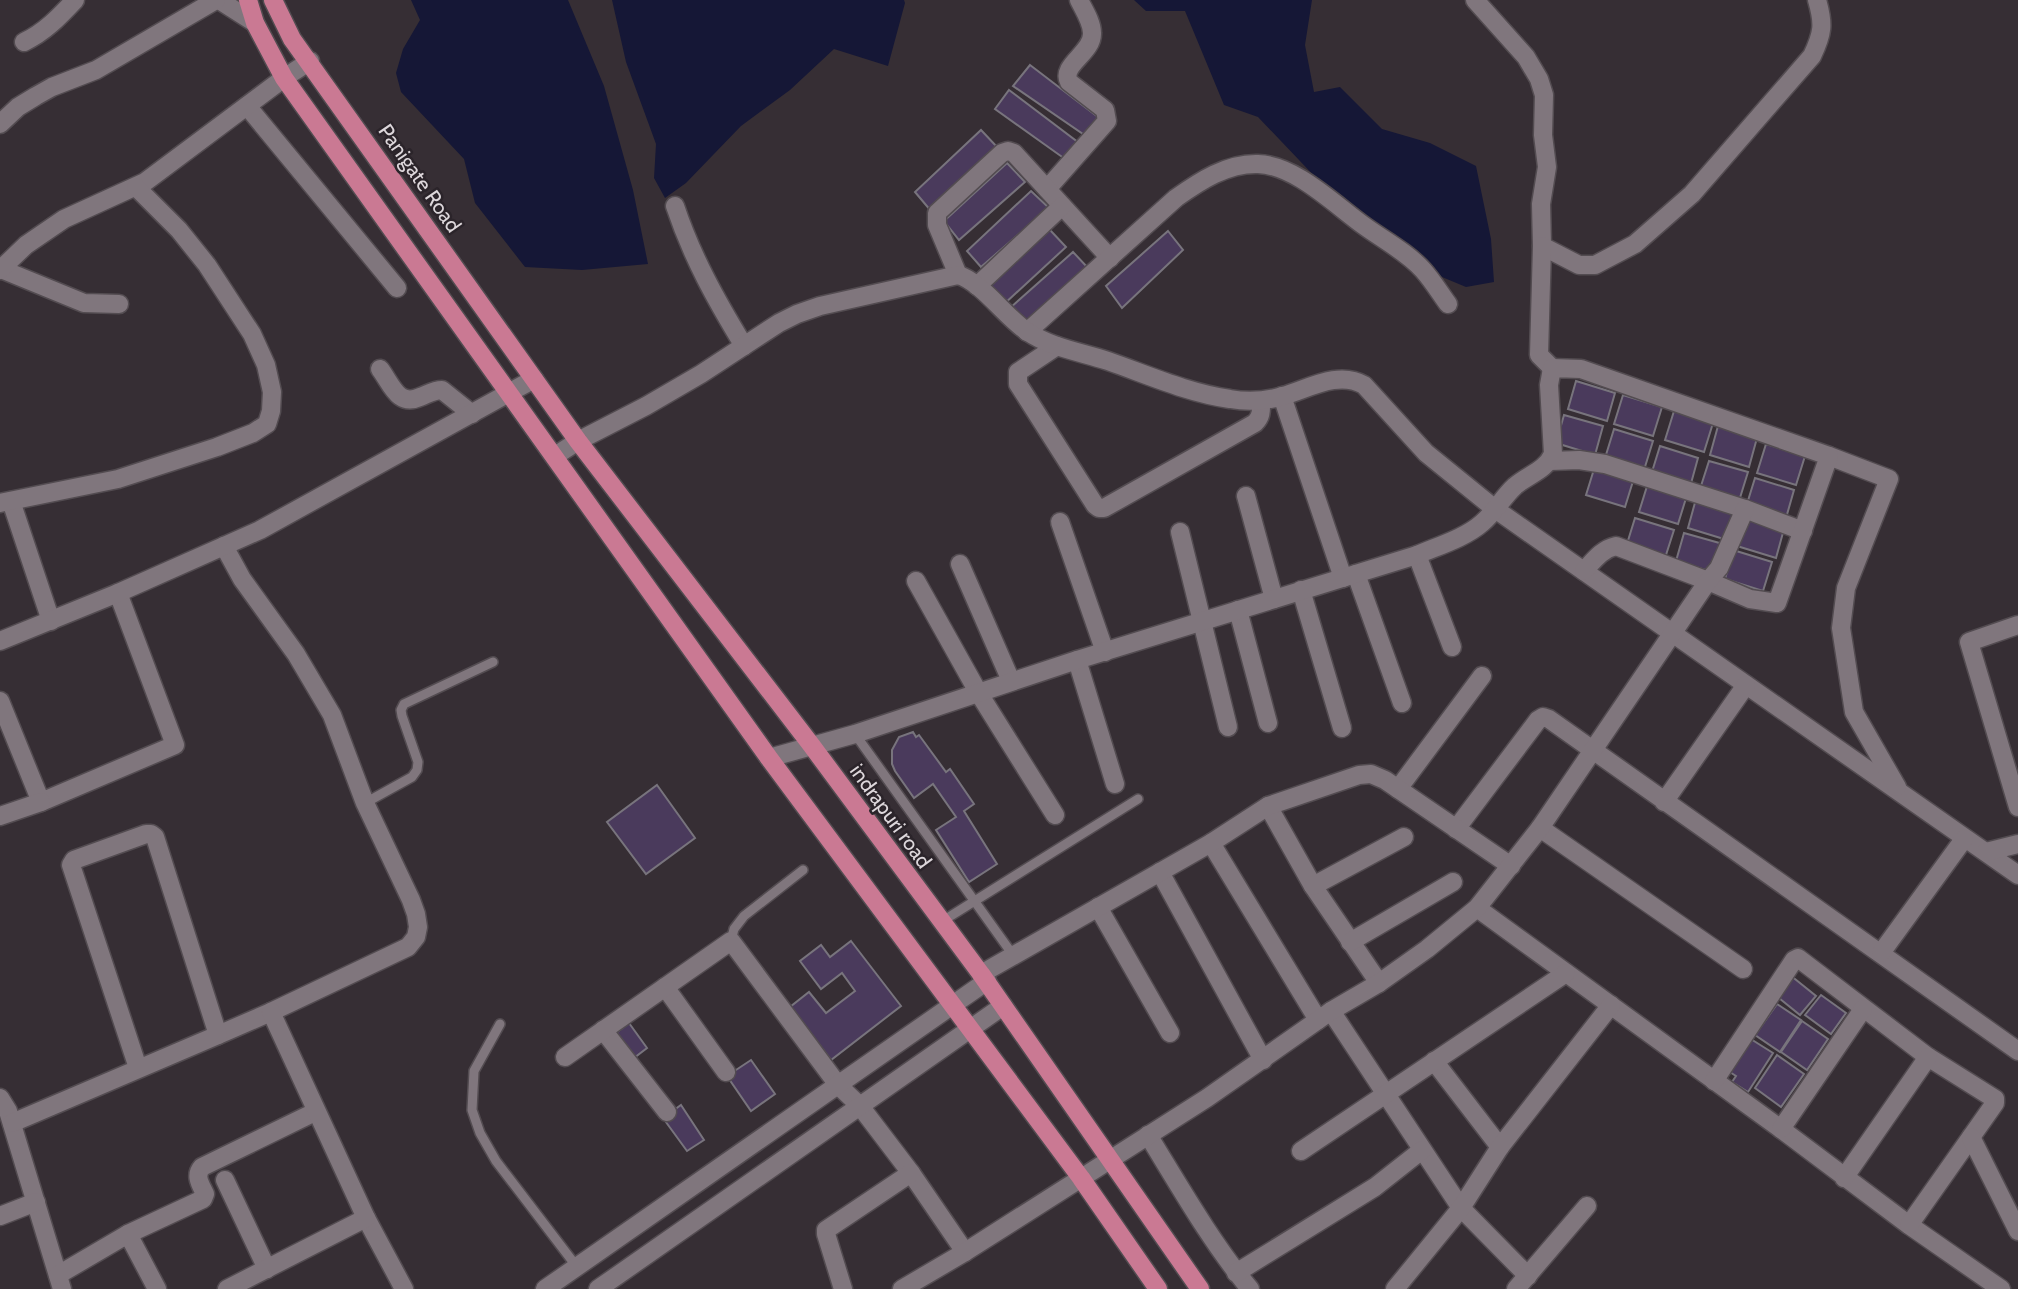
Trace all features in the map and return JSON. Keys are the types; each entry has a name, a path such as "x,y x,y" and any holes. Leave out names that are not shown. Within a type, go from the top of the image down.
{"main road":[{"path":"248,0 256,23 284,78 769,758 1081,1178 1158,1289"},
{"name":"Panigate Road","path":"273,0 292,38 534,379"},
{"name":"indrapuri road","path":"534,379 984,978 1200,1289"}],"street":[{"path":"24,42 52,24 75,0"},
{"path":"0,124 18,107 36,96 96,70 217,0 256,23"},
{"path":"1047,189 1107,121 1105,110 1066,77 1067,71 1089,47 1093,36 1092,27 1079,0"},
{"path":"1475,0 1526,57 1539,79 1544,95 1543,135 1547,167 1541,204 1539,355 1552,368 1581,369 1889,479 1846,588 1841,628 1854,712 1900,792"},
{"path":"1542,246 1579,265 1595,265 1635,244 1692,194 1812,56 1822,36 1822,17 1816,0"},
{"path":"119,304 84,303 1,270 26,244 64,219 145,183 310,61"},
{"path":"247,106 397,288"},
{"path":"958,275 937,225 937,213 1007,151 1014,153 1110,258"},
{"path":"1027,332 1176,198 1199,181 1240,165 1261,164 1287,172 1325,194 1421,268 1448,304"},
{"path":"51,621 5,502 118,479 158,467 253,433 267,424 271,411 272,392 266,365 252,334 207,265 179,230 136,187"},
{"path":"675,206 695,260 744,346"},
{"path":"976,286 1062,206"},
{"path":"555,456 646,406 797,314 820,306 958,275 976,286 1027,332 1057,346 1195,392 1231,400 1261,401 1338,378 1355,380 1371,393 1426,453 1496,509 2018,875"},
{"path":"1057,346 1018,372 1018,384 1099,508 1104,508 1255,423 1260,418 1261,401"},
{"path":"769,758 855,734 1011,681 1417,555 1468,533 1496,509 1518,483 1544,468 1550,461 1553,454 1549,385 1552,368"},
{"path":"380,369 400,398 406,401 442,390 472,414"},
{"path":"0,641 118,593 260,530 534,379"},
{"path":"1282,396 1349,576 1402,703"},
{"path":"1584,571 1601,552 1616,546 1709,581 1750,600 1777,603 1829,456"},
{"path":"1550,461 1579,460 1605,464 1745,509 1803,531"},
{"path":"1246,496 1274,599"},
{"path":"902,1289 965,1252 1263,1060 1325,1015 1379,983 1427,949 1477,908 1540,828 1719,568 1745,509"},
{"path":"1060,522 1105,652"},
{"path":"1180,532 1228,727"},
{"path":"12,1123 271,1013 408,947 416,937 418,927 411,900 365,803 332,715 283,634 242,579 223,546"},
{"path":"1417,555 1452,647"},
{"path":"960,564 1011,681"},
{"path":"916,581 978,692 1055,815"},
{"path":"1301,590 1342,728"},
{"path":"0,816 41,802 175,746 118,593"},
{"path":"1238,610 1268,723"},
{"path":"2018,625 1969,642 2013,772 2018,807"},
{"path":"1077,660 1115,784"},
{"path":"1398,789 1482,676"},
{"path":"1664,802 1746,685"},
{"path":"0,701 41,802"},
{"path":"1456,829 1538,720 1543,717 1549,719 2018,1051"},
{"path":"545,1289 953,1005 1013,955 1211,843 1268,806 1359,775 1371,774 1398,789 1511,866"},
{"path":"1268,806 1313,886 1379,983"},
{"path":"1540,828 1743,969"},
{"path":"138,1068 71,865 74,860 146,834 155,837 218,1035"},
{"path":"1313,886 1404,837"},
{"path":"1881,953 1964,839"},
{"path":"1211,843 1325,1015 1386,1095 1461,1208 1522,1282 1587,1206"},
{"path":"1986,852 2018,844"},
{"path":"1160,872 1263,1060"},
{"path":"1350,942 1453,882"},
{"path":"1098,907 1170,1033"},
{"path":"1477,908 1781,1129 1844,1178 2001,1289"},
{"path":"565,1057 731,941 838,1085 860,1106 911,1173 965,1252"},
{"path":"1714,1081 1796,958 1928,1057 1995,1099 1995,1103 1909,1225"},
{"path":"1301,1152 1566,973"},
{"path":"665,987 726,1072"},
{"path":"1395,1289 1461,1208 1500,1147 1611,1005"},
{"path":"598,1289 1003,1006"},
{"path":"1781,1129 1863,1009"},
{"path":"271,1013 366,1218 404,1289"},
{"path":"603,1030 667,1112"},
{"path":"1844,1178 1928,1057"},
{"path":"1434,1061 1500,1147"},
{"path":"0,1098 12,1123 60,1282 128,1234 203,1199 205,1194 198,1176 202,1167 316,1112"},
{"path":"1148,1135 1236,1273 1250,1289"},
{"path":"1971,1137 2018,1231"},
{"path":"1236,1273 1375,1187 1422,1150"},
{"path":"843,1289 826,1230 911,1173"},
{"path":"225,1180 267,1269"},
{"path":"0,1216 36,1202"},
{"path":"227,1289 366,1218"},
{"path":"128,1234 157,1289"}],"lane":[{"path":"365,803 412,777 417,770 418,762 402,716 404,704 493,662"},
{"path":"855,734 1013,955"},
{"path":"941,922 1138,799"},
{"path":"731,941 734,929 744,916 803,870"},
{"path":"500,1024 474,1071 472,1110 480,1133 496,1161 578,1266"}],"shaded area":[{"path":"411,0 568,0 604,86 633,190 648,264 582,270 525,267 475,203 464,159 401,92 396,73 403,49 420,20"},
{"path":"612,0 904,0 905,3 888,66 834,49 790,90 741,126 686,183 665,198 654,178 656,144 626,62"},
{"path":"1134,0 1312,0 1305,45 1314,92 1340,87 1382,129 1430,143 1476,166 1491,239 1494,282 1466,287 1442,277 1319,181 1258,117 1224,105 1185,11 1146,11"}],"building":[{"path":"1030,65 1098,117 1086,136 1013,86"},
{"path":"1009,90 1079,143 1065,159 995,109"},
{"path":"981,130 998,148 931,211 915,192"},
{"path":"1007,163 1025,182 959,240 944,221"},
{"path":"1031,191 1049,208 981,267 967,251"},
{"path":"1050,230 1066,247 1003,305 984,286"},
{"path":"1168,231 1183,250 1122,308 1106,286"},
{"path":"1073,252 1089,269 1025,326 1010,308"},
{"path":"1576,381 1615,393 1607,421 1568,409"},
{"path":"1623,395 1662,407 1653,436 1614,424"},
{"path":"1674,411 1713,423 1704,452 1665,440"},
{"path":"1564,415 1603,426 1595,455 1556,443"},
{"path":"1718,426 1757,438 1749,467 1710,455"},
{"path":"1614,429 1653,441 1644,470 1605,458"},
{"path":"1766,444 1805,456 1796,485 1757,473"},
{"path":"1660,446 1698,458 1690,487 1651,475"},
{"path":"1709,461 1748,472 1739,501 1700,489"},
{"path":"1595,466 1634,478 1625,507 1586,495"},
{"path":"1755,478 1794,490 1786,518 1746,507"},
{"path":"1648,483 1687,495 1678,524 1639,512"},
{"path":"1696,499 1735,511 1727,540 1688,528"},
{"path":"1745,517 1784,529 1776,558 1737,546"},
{"path":"1635,518 1674,530 1665,558 1626,547"},
{"path":"1684,533 1723,544 1715,573 1676,561"},
{"path":"1733,550 1772,562 1763,591 1725,579"},
{"path":"913,732 916,737 919,735 946,772 950,769 974,804 964,811 997,864 969,882 936,830 956,817 933,784 914,798 892,764 892,750 899,737"},
{"path":"657,785 695,838 646,874 607,822"},
{"path":"851,941 901,1006 831,1060 790,1007 809,992 826,1013 855,991 842,973 821,989 800,961 821,945 830,957"},
{"path":"1790,975 1816,996 1800,1015 1774,994"},
{"path":"1821,995 1846,1013 1831,1034 1805,1015"},
{"path":"1777,1004 1801,1020 1780,1052 1755,1035"},
{"path":"1802,1021 1828,1039 1807,1070 1781,1052"},
{"path":"629,1023 647,1048 630,1061 612,1036"},
{"path":"1746,1036 1773,1053 1748,1092 1732,1082 1736,1076 1725,1069"},
{"path":"1777,1055 1804,1074 1781,1107 1755,1088"},
{"path":"751,1060 775,1094 751,1111 727,1076"},
{"path":"681,1105 704,1140 687,1151 663,1118"}]}
